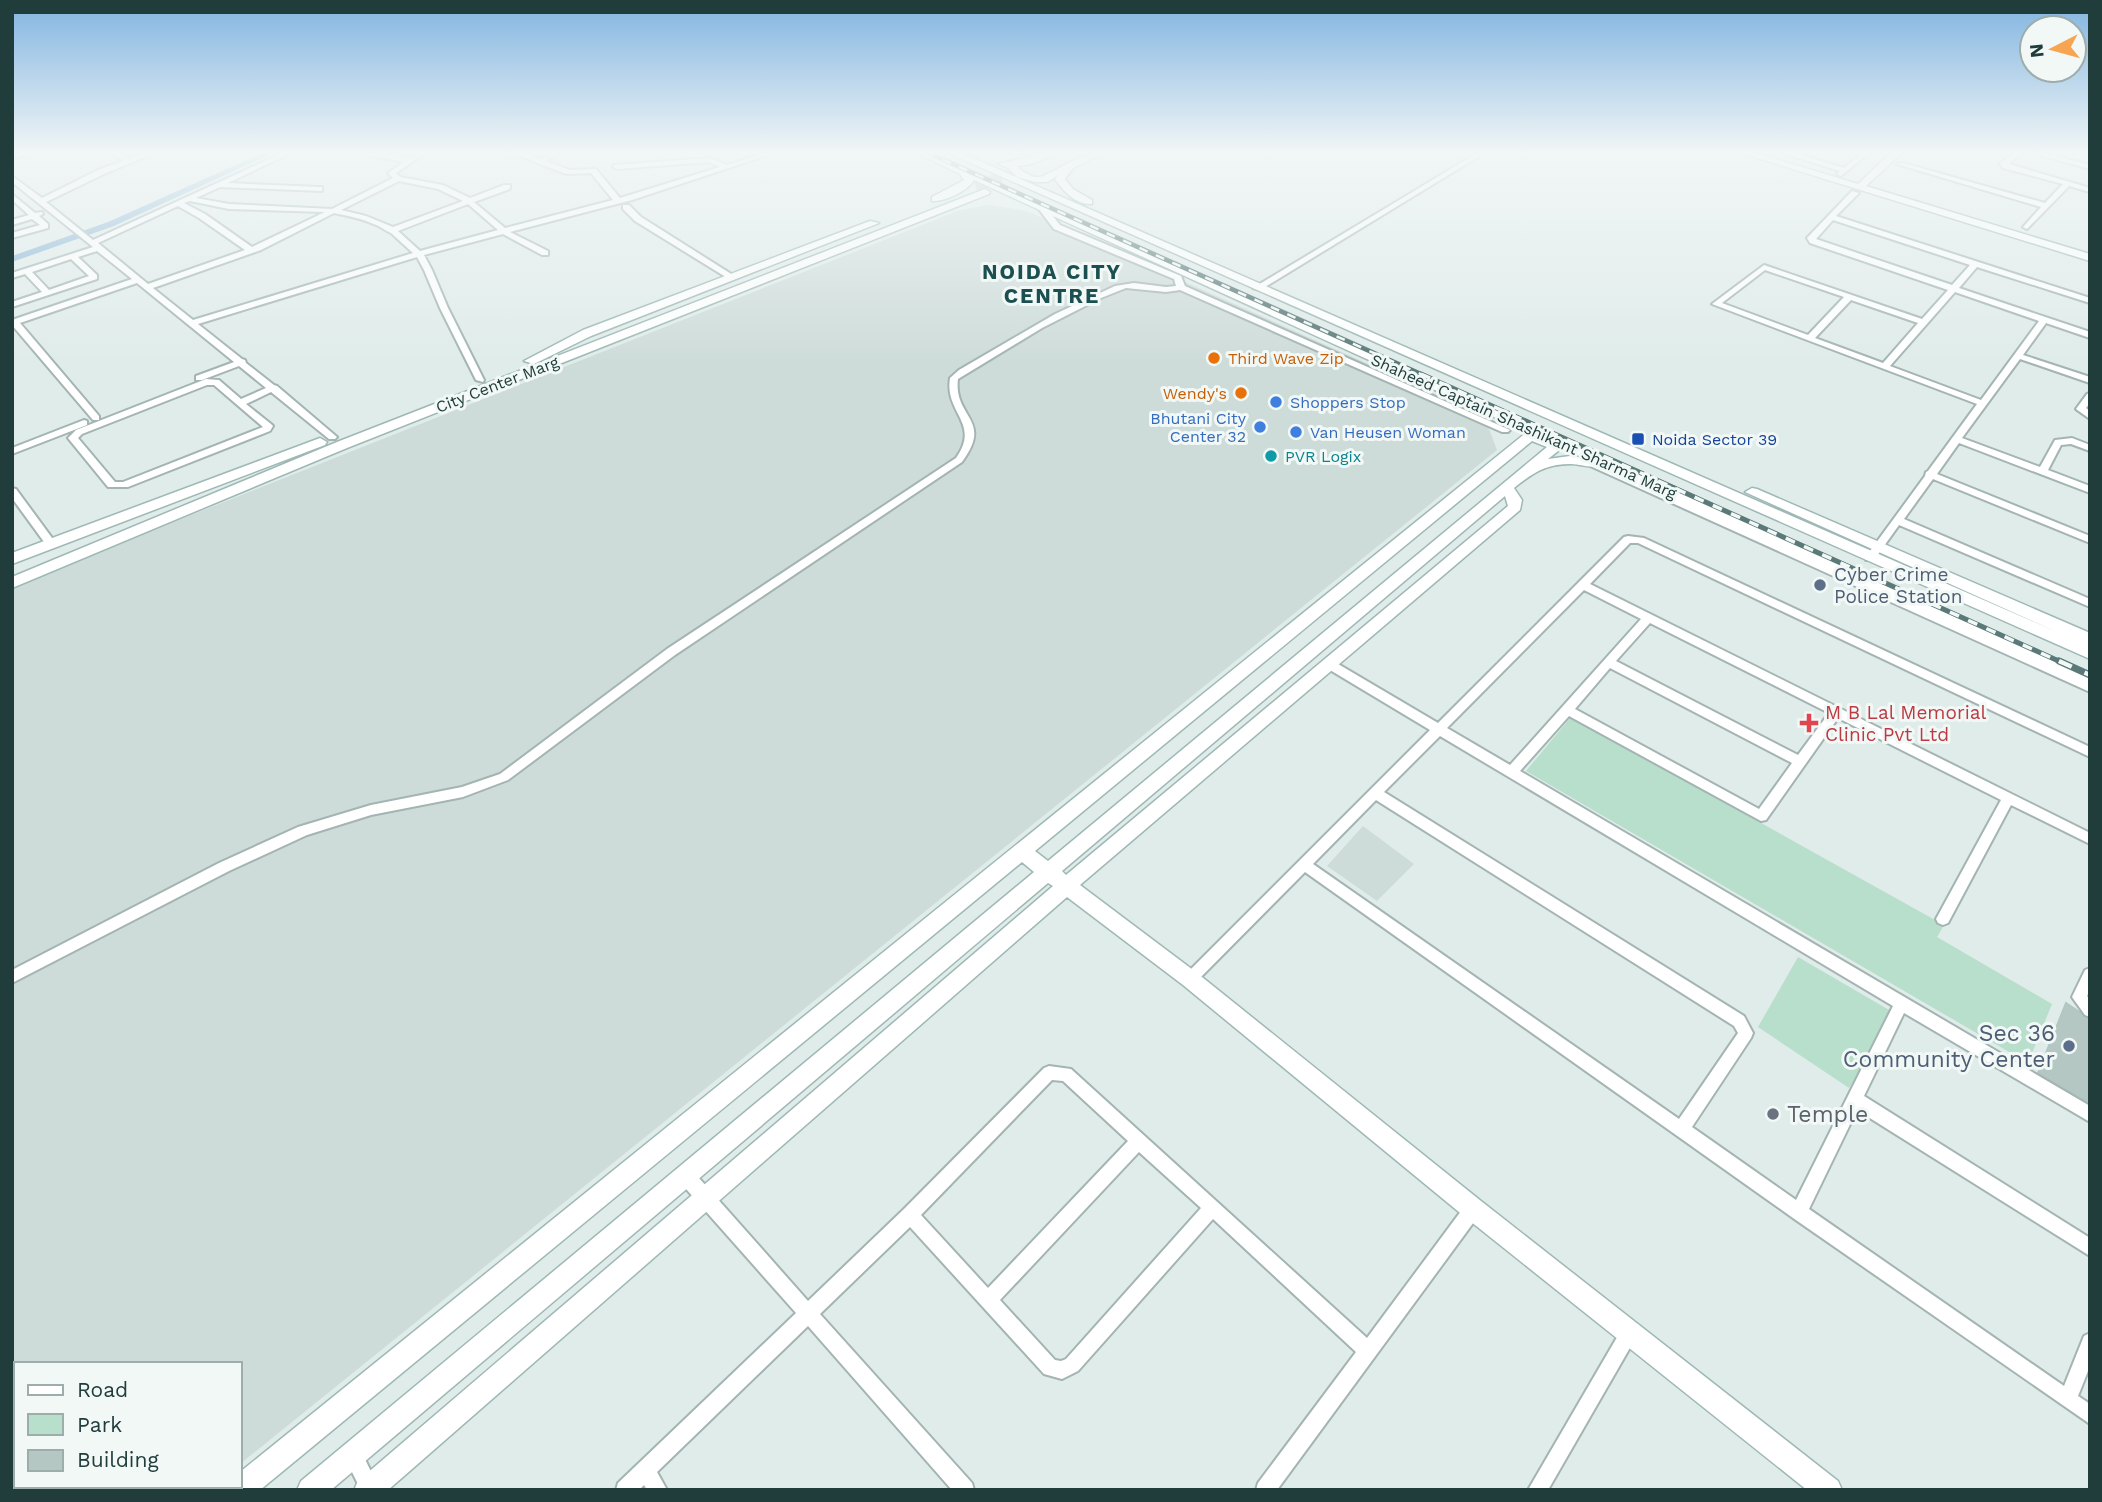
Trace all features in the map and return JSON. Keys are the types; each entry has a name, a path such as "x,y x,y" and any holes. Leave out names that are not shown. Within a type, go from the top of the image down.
{"main road":[{"name":"City Center Marg","path":"12,583 868,222"},
{"path":"532,365 587,333 875,222"},
{"path":"532,365 592,353 923,222"},
{"name":"Shaheed Captain Shashikant Sharma Marg","path":"1073,222 2090,681"},
{"name":"Shaheed Captain Shashikant Sharma Marg","path":"1114,222 1263,284 1874,552 2090,653"},
{"path":"1131,222 1263,284"},
{"path":"1977,222 2090,255"},
{"path":"1286,318 1299,329 1345,351 1359,368"},
{"name":"City Center Marg","path":"17,558 480,380 532,365"},
{"path":"1471,402 1501,423 1509,437 1506,456"},
{"path":"242,1488 1531,435 1556,446 310,1490"},
{"path":"1530,467 1570,460 1623,471"},
{"path":"369,1489 1067,886 1514,507 1515,500 1506,487"},
{"path":"1874,552 2090,640"},
{"path":"1021,851 1189,979 1473,1209 1829,1490"}],"street":[{"path":"12,236 45,226 41,222"},
{"path":"65,222 332,437"},
{"path":"12,276 73,257 93,244 140,222"},
{"path":"211,222 251,250"},
{"path":"147,287 251,250 308,222"},
{"path":"374,222 390,231 419,254 480,380"},
{"path":"390,231 413,222"},
{"path":"493,222 505,232 545,253"},
{"path":"192,323 419,254 541,222"},
{"path":"643,222 732,277"},
{"path":"1053,222 1057,227 1178,278 1181,287"},
{"path":"1263,284 1366,222"},
{"path":"1826,222 1811,238 1812,241 2090,335"},
{"path":"1847,222 2090,301"},
{"path":"2027,227 2031,222"},
{"path":"12,305 94,277 73,257"},
{"path":"1884,367 1975,264"},
{"path":"1924,322 1764,267 1716,304 1982,403"},
{"path":"27,272 47,293"},
{"path":"96,418 13,323 138,280"},
{"path":"12,977 224,867 303,831 370,810 463,792 504,777 671,652 958,460 970,449 972,438 952,391 954,378 1073,309 1117,288 1137,285 1168,290 1181,287 1359,368 1505,430"},
{"path":"1809,339 1850,296"},
{"path":"1874,552 2045,320"},
{"path":"2018,355 2090,380"},
{"path":"12,451 242,362"},
{"path":"206,382 216,382 240,403 268,426 267,429 124,485 112,485 73,438 79,432 206,382"},
{"path":"240,403 274,388"},
{"path":"2090,396 2081,409 2090,416"},
{"path":"1956,439 2090,490"},
{"path":"2042,472 2058,442 2072,442 2090,448"},
{"path":"1591,463 2090,688"},
{"path":"1929,474 2090,540"},
{"path":"12,491 51,544"},
{"path":"1896,520 2090,603"},
{"path":"1189,979 1628,539 1640,540 2090,752"},
{"path":"1583,585 2090,839"},
{"path":"1512,772 1648,618"},
{"path":"1608,662 1800,762"},
{"path":"1329,664 2090,1115"},
{"path":"1566,709 1761,816 1836,712"},
{"path":"1374,792 1739,1021 1746,1033 1682,1129"},
{"path":"1943,919 2008,798"},
{"path":"1303,864 2090,1415"},
{"path":"2090,974 2079,997 2090,1010"},
{"path":"1799,1212 1900,1004"},
{"path":"625,1490 910,1215 1049,1073 1066,1074 1368,1351"},
{"path":"1854,1099 2090,1248"},
{"path":"989,1299 1139,1141"},
{"path":"685,1175 965,1490"},
{"path":"910,1215 1050,1368 1062,1370 1072,1365 1212,1208"},
{"path":"1265,1490 1473,1209"},
{"path":"1537,1490 1629,1333"},
{"path":"2068,1399 2090,1342"},
{"path":"352,1454 369,1489"},
{"path":"645,1471 658,1490"}],"shaded area":[{"path":"930,222 1052,222 1471,410 1489,429 1497,450 242,1462 242,1362 14,1362 14,1488 210,1488 207,1490 12,1490 12,586"},
{"path":"1363,826 1414,864 1377,901 1327,866"}],"green space":[{"path":"1571,717 1944,925 1937,937 2052,1004 2028,1063 1526,771"},
{"path":"1798,957 1896,1014 1849,1088 1758,1027"}],"building":[{"name":"Sec 36 Community Center","path":"2066,1003 2090,1019 2090,1103 2038,1073"}],"waterway":[{"path":"12,259 115,222"}],"railway":[{"path":"1082,222 1425,376"},
{"path":"1421,374 2063,663"},
{"path":"2059,661 2090,675"}],"place":[{"name":"Third Wave Zip","path":"1214,358"},
{"name":"Wendy's","path":"1241,393"},
{"name":"Shoppers Stop","path":"1276,402"},
{"name":"Bhutani City Center 32","path":"1260,427"},
{"name":"Van Heusen Woman","path":"1296,432"},
{"name":"Noida Sector 39","path":"1638,439"},
{"name":"PVR Logix","path":"1271,456"},
{"name":"Cyber Crime Police Station","path":"1820,585"},
{"name":"M B Lal Memorial Clinic Pvt Ltd","path":"1809,723"},
{"name":"Sec 36 Community Center","path":"2069,1046"},
{"name":"Temple","path":"1773,1114"}],"district":[{"name":"NOIDA CITY CENTRE","path":"1052,284"}]}
